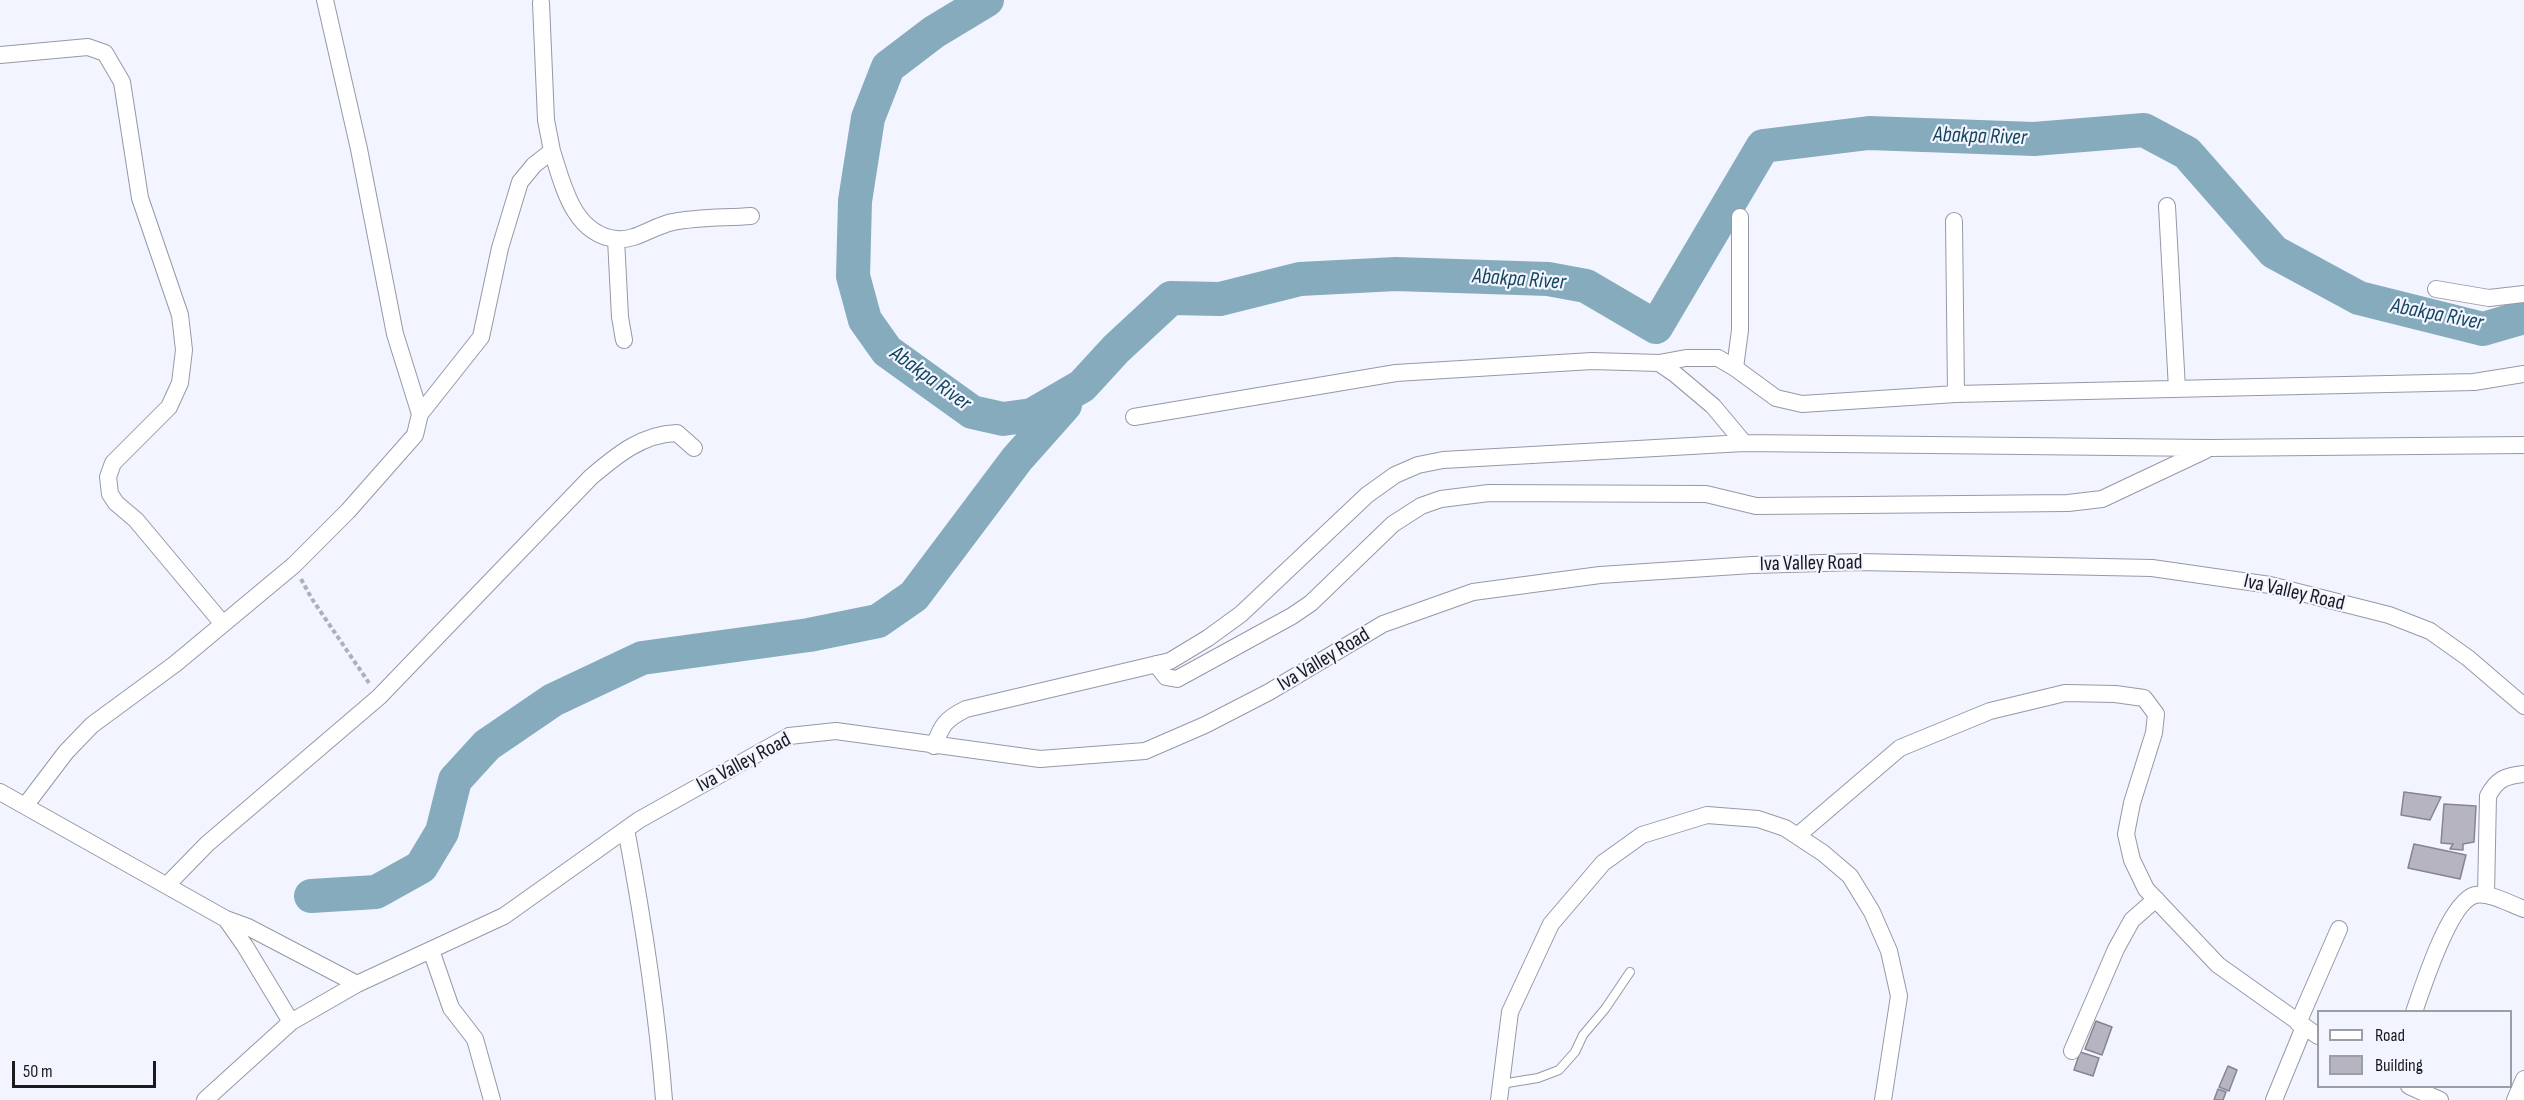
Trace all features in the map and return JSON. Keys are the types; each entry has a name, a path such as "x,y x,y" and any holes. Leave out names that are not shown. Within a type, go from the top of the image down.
{"street":[{"path":"325,0 359,149 395,334 420,414"},
{"path":"541,3 546,120 552,151 568,200 582,221 596,231 616,239 673,222 751,216"},
{"path":"0,55 88,47 98,49 105,53 122,82 140,198 180,315 184,350 180,383 169,407 113,463 108,477 108,486 116,503 136,520 223,624"},
{"path":"25,806 66,752 92,725 175,663 294,565 348,511 415,435 420,414 481,337 500,248 520,182 534,165 552,151"},
{"path":"2167,206 2177,389"},
{"path":"1735,368 1740,330 1740,217"},
{"path":"1954,221 1956,394"},
{"path":"616,239 620,317 624,340"},
{"path":"2436,290 2489,298 2524,294"},
{"path":"1134,417 1396,373 1592,361 1659,363 1686,358 1718,358 1776,398 1802,404 1956,394 2474,382 2524,374"},
{"path":"1659,363 1713,406 1744,442"},
{"path":"167,885 207,844 379,697 591,477 614,457 658,435 678,434 694,448"},
{"path":"934,746 940,730 949,717 966,709 1170,661 1241,614 1302,559 1367,495 1395,475 1418,465 1443,460 1744,442 2210,448 2524,445"},
{"path":"1156,664 1166,676 1177,679 1292,616 1311,603 1393,524 1421,506 1441,499 1489,493 1706,494 1756,506 2068,503 2102,499 2210,448"},
{"name":"Iva Valley Road","path":"205,1100 291,1022 357,984 504,916 627,829 789,736 836,731 1040,759 1145,751 1205,725 1269,692 1383,624 1473,592 1600,575 1752,565 1858,562 2151,568 2270,585 2389,615 2430,631 2468,658 2524,706"},
{"path":"1797,836 1900,748 1990,711 2064,693 2115,694 2144,698 2156,714 2154,733 2132,803 2126,834 2132,861 2146,889 2218,965 2307,1029"},
{"path":"2486,895 2488,796 2495,783 2506,776 2524,774"},
{"path":"0,792 226,919 248,927 357,984"},
{"path":"1500,1092 1510,1012 1551,924 1603,863 1642,835 1707,815 1758,819 1785,828 1823,853 1850,876 1872,912 1889,951 1899,996 1883,1100"},
{"path":"627,829 645,929 659,1036 664,1100"},
{"path":"2414,1010 2439,944 2463,902 2475,896 2486,895 2524,909"},
{"path":"2072,1052 2116,949 2132,920 2156,899"},
{"path":"226,919 291,1022"},
{"path":"2274,1100 2307,1029 2339,929"},
{"path":"431,950 451,1008 475,1039 492,1100"},
{"path":"2516,1100 2524,1079"},
{"path":"2413,1088 2440,1100"}],"lane":[{"path":"1500,1092 1559,1070 1575,1052 1583,1035 1605,1009 1630,972"}],"path":[{"path":"294,565 312,599 379,697"}],"building":[{"path":"2404,792 2441,797 2430,820 2401,815"},
{"path":"2444,804 2476,806 2474,842 2463,844 2463,850 2450,849 2453,844 2441,843"},
{"path":"2414,844 2466,855 2460,879 2408,868"},
{"path":"2096,1021 2112,1027 2102,1055 2085,1049"},
{"path":"2080,1052 2099,1058 2093,1076 2074,1070"},
{"path":"2228,1066 2237,1070 2229,1091 2219,1087"},
{"path":"2218,1089 2226,1092 2223,1100 2214,1100"}],"waterway":[{"name":"Abakpa River","path":"987,0 934,32 888,67 868,118 855,201 853,276 865,320 887,351 972,412 1003,419 1032,415 1082,386 1116,349 1171,298 1220,299 1300,279 1396,274 1548,279 1586,286 1656,327 1763,146 1869,133 2034,139 2144,130 2187,153 2274,252 2359,298 2483,329 2524,317"},
{"path":"311,896 376,892 421,867 442,832 455,780 487,745 553,700 642,658 809,635 878,621 914,596 1017,459 1065,405"}]}
